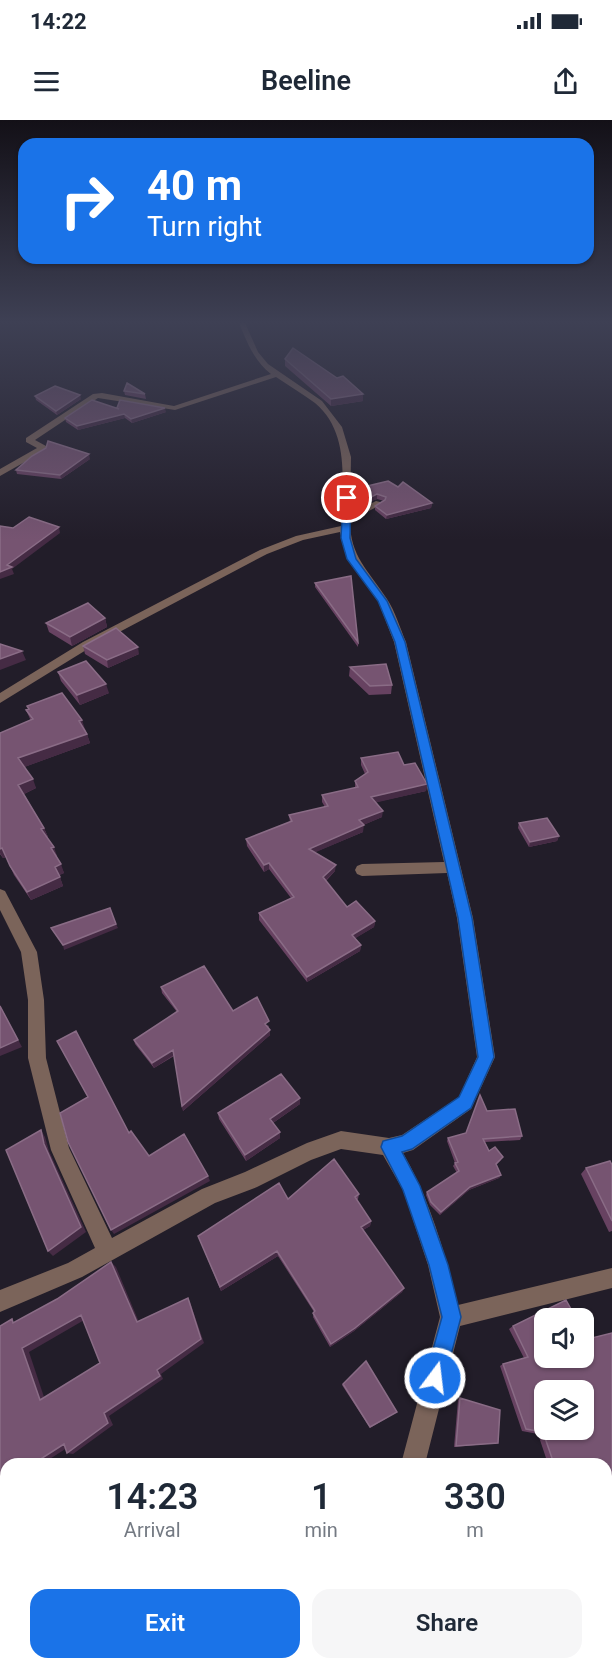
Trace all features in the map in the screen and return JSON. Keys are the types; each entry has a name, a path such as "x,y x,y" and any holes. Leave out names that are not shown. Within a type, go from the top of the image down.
{"street":[{"path":"0,473 43,448 29,440 98,395"},
{"path":"108,395 175,408 213,395"},
{"path":"0,1301 75,1270 209,1196 250,1180 307,1152 341,1140 389,1147 406,1143 465,1103 486,1057 465,918 400,642 383,601 352,559 345,538 347,457 338,427 319,403 308,395"},
{"path":"0,699 80,647 182,597 266,551 294,539 347,523 379,503"},
{"path":"362,870 453,867"},
{"path":"0,895 29,952 36,1000 37,1058 60,1150 108,1252"},
{"path":"389,1147 411,1186 438,1265 451,1317 415,1458"},
{"path":"451,1317 612,1278"}],"building":[{"path":"36,395 80,395 56,411"},
{"path":"327,395 355,395 331,399"},
{"path":"92,400 119,409 117,408 120,400 165,408 131,419 124,414 77,426 65,418"},
{"path":"48,441 89,454 60,475 16,470 32,456 46,448"},
{"path":"388,481 398,487 403,482 432,503 387,515 375,506 386,497 377,494 367,499 355,489"},
{"path":"29,517 59,527 7,565 12,567 0,572 0,526 13,528"},
{"path":"351,576 358,642 315,583"},
{"path":"88,603 105,618 70,637 46,623"},
{"path":"116,628 138,647 107,660 83,646"},
{"path":"0,644 22,651 0,659"},
{"path":"86,661 106,684 77,695 58,672"},
{"path":"386,664 392,685 370,686 350,667"},
{"path":"62,693 82,720 79,721 87,734 18,758 33,779 18,785 44,828 41,829 54,847 51,848 61,864 55,867 60,877 27,892 10,866 2,848 0,849 0,733 33,719 26,710 29,709 27,706"},
{"path":"398,752 404,765 415,763 427,784 371,797 383,811 359,820 364,825 309,849 336,865 323,877 347,907 356,901 375,921 352,935 361,945 307,977 259,913 294,897 269,863 264,865 246,839 292,821 289,815 328,806 322,795 358,787 355,781 368,772 361,758"},
{"path":"547,818 559,836 530,842 519,823"},
{"path":"110,908 116,924 63,945 51,928"},
{"path":"204,966 233,1011 257,997 269,1021 265,1024 270,1030 182,1106 173,1050 152,1063 134,1040 178,1011 161,987"},
{"path":"0,1006 18,1040 0,1048"},
{"path":"76,1031 129,1133 131,1131 149,1156 184,1134 208,1176 111,1230 68,1142 60,1113 88,1097 57,1041"},
{"path":"281,1074 300,1098 270,1119 280,1132 245,1155 218,1113"},
{"path":"480,1095 487,1111 515,1109 522,1136 483,1139 489,1151 495,1147 503,1157 496,1164 501,1175 470,1187 441,1212 431,1202 427,1192 459,1171 455,1163 458,1162 448,1138 466,1133"},
{"path":"41,1130 44,1144 81,1227 48,1251 6,1150"},
{"path":"334,1159 359,1194 355,1197 371,1221 361,1227 404,1288 355,1328 331,1344 313,1313 315,1311 277,1251 220,1287 198,1236 279,1183 288,1199"},
{"path":"610,1161 612,1165 612,1221 586,1168"},
{"path":"111,1262 137,1322 188,1298 201,1339 157,1370 160,1376 104,1413 108,1423 67,1453 64,1444 42,1458 0,1458 0,1326 12,1319 13,1323 57,1299","holes":["81,1315 100,1363 40,1400 22,1348"]},
{"path":"566,1300 570,1308 550,1308"},
{"path":"534,1316 534,1368 594,1368 594,1338 612,1333 612,1458 552,1458 546,1440 594,1440 594,1380 534,1380 534,1430 526,1429 503,1364 528,1357 513,1326"},
{"path":"366,1361 397,1412 370,1427 343,1384"},
{"path":"460,1398 500,1410 498,1443 456,1446"}],"route":[{"path":"347,498 345,538 352,559 383,601 400,642 465,918 486,1057 465,1103 406,1143 389,1147 411,1186 438,1265 451,1317 435,1378"}]}
